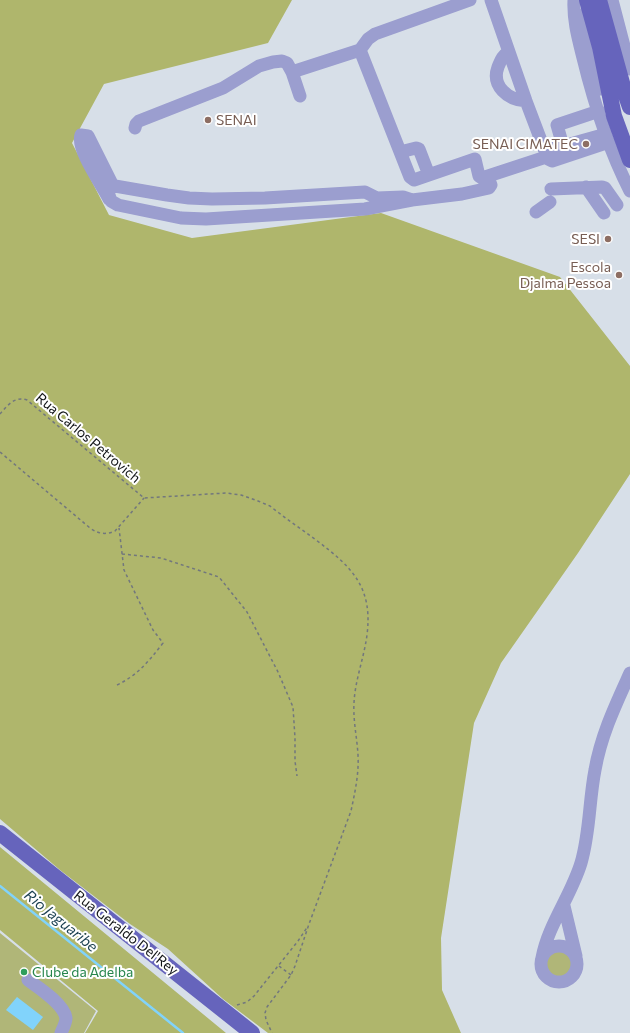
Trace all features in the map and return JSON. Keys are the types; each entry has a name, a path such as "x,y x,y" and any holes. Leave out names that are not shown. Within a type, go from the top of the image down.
{"main road":[{"path":"587,0 600,47 614,116 630,160"},
{"path":"599,0 630,108"},
{"name":"Rua Geraldo Del'Rey","path":"0,833 252,1033"}],"street":[{"path":"292,72 360,50 368,39 375,34 470,0"},
{"path":"491,0 545,153"},
{"path":"574,0 576,29 590,83 608,138 630,191"},
{"path":"578,0 602,91 614,116"},
{"path":"612,0 630,69"},
{"path":"360,50 400,152 412,179 414,180 475,159 479,176 482,178 545,153 565,151 608,138"},
{"path":"509,52 502,58 496,73 499,87 516,100 526,101"},
{"path":"135,128 139,121 223,88 259,66 273,62 282,61 287,63 292,72 300,96"},
{"path":"565,151 557,125 599,111"},
{"path":"113,186 88,136 81,136 81,150 111,201 118,205 182,218 206,219 365,208 412,200 462,194 488,188 491,185 488,176"},
{"path":"400,152 416,148 418,149 429,175"},
{"path":"111,201 108,190 113,186 189,198 257,198 361,192 369,193 377,198 403,197 412,200"},
{"path":"586,187 604,213"},
{"path":"536,212 551,195 586,187 605,188 617,205"},
{"path":"564,906 577,963 574,974 570,978 560,982 554,981 544,975 541,964 544,946 564,906 578,873 583,857 594,775 600,749 615,706 630,673"},
{"path":"542,958 549,950 559,946 569,949 576,957"},
{"path":"28,980 60,1006 64,1012 66,1019 61,1033"}],"path":[{"name":"Rua Carlos Petrovich","path":"0,414 12,401 18,399 27,400 144,498 226,493 258,501 270,506 344,562 355,574 362,588 367,602 368,619 367,636 357,680 354,702 358,767 355,793 347,824 309,924 295,966 267,1007 265,1013 266,1020 272,1033"},
{"path":"0,452 94,531 99,534 109,534 119,528 124,570 138,602 153,630 163,643 146,665 128,680 117,685"},
{"name":"Rua Carlos Petrovich","path":"119,528 144,498"},
{"path":"122,554 161,558 219,577 247,612 278,672 293,707 296,738 295,761 297,776"},
{"name":"Rua Carlos Petrovich","path":"235,1005 247,1002 254,996 279,966 309,924"},
{"path":"279,966 290,975"}],"green space":[{"path":"0,0 292,0 268,43 104,84 72,143 109,215 192,238 381,213 560,277 630,366 630,474 578,553 501,663 474,723 441,938 442,990 461,1033 268,1033 223,999 168,949 130,924 60,870 0,819"},
{"path":"0,847 226,1033 85,1033 98,1011 0,930"},
{"name":"Clube da Adelba","path":"0,933 96,1011 84,1033 0,1033"},
{"path":"559,951 568,955 572,964 568,973 559,977 550,973 546,964 550,955"}],"water":[{"path":"17,997 43,1017 33,1030 6,1010"}],"waterway":[{"name":"Rio Jaguaribe","path":"0,886 183,1033"}],"place":[{"name":"SENAI","path":"208,120"},
{"name":"SENAI CIMATEC","path":"586,144"},
{"name":"SESI","path":"608,239"},
{"name":"Escola Djalma Pessoa","path":"619,275"},
{"name":"Clube da Adelba","path":"24,972"}]}
